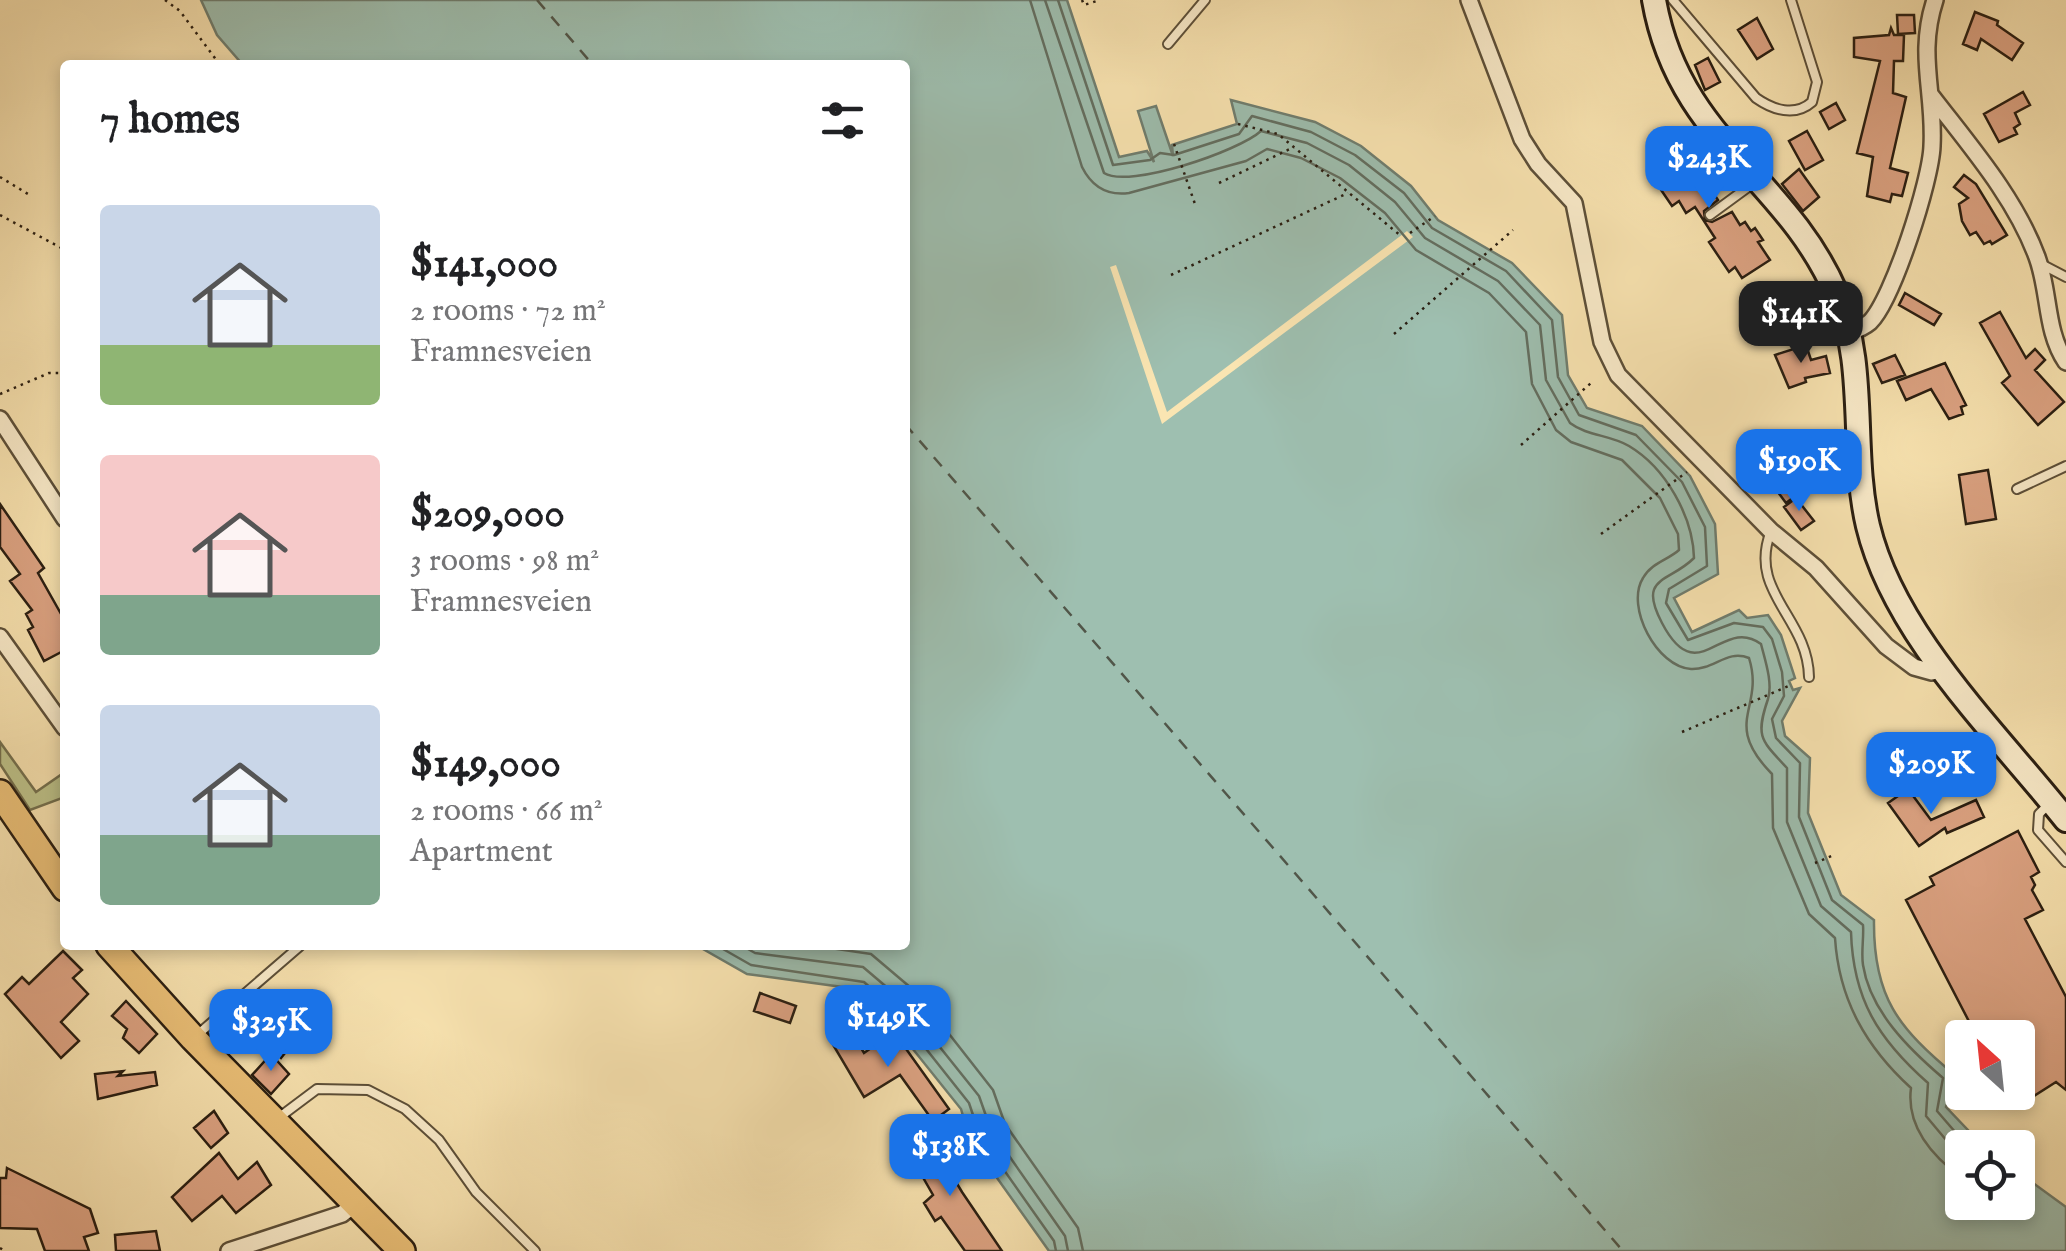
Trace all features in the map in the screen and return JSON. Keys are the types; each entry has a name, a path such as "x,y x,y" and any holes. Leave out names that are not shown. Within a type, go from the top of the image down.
{"main road":[{"path":"1654,0 1677,78 1707,124 1756,180 1828,276 1850,332 1862,494 1875,552 1906,617 1942,668 2059,811"},
{"path":"0,793 60,881"},
{"path":"114,950 193,1038 402,1251"}],"street":[{"path":"1470,0 1522,139 1538,164 1574,204 1606,355 1629,388 1771,531 1816,568 1886,646 1914,668 1932,672 1942,668"},
{"path":"1850,332 1871,321 1884,302 1918,206 1932,149 1926,37 1936,0"},
{"path":"1928,91 2008,197 2039,263 2066,362"},
{"path":"0,419 60,510"},
{"path":"0,637 60,721"},
{"path":"228,1251 342,1214 355,1204"}],"lane":[{"path":"1168,44 1205,0"},
{"path":"1674,0 1756,98 1768,106 1796,110 1812,102 1816,82 1790,0"},
{"path":"1710,215 1756,180"},
{"path":"2039,263 2066,277"},
{"path":"2018,489 2066,466"},
{"path":"1771,531 1762,562 1766,579 1798,630 1809,677"},
{"path":"2059,811 2039,814 2037,824 2066,862"},
{"path":"193,1038 295,950"},
{"path":"274,1121 317,1088 368,1090 406,1109 439,1140 476,1192 535,1251"}],"path":[{"path":"165,0 180,11 216,60"},
{"path":"1082,0 1084,6 1100,0"},
{"path":"1238,124 1278,134 1401,236"},
{"path":"1174,144 1194,204"},
{"path":"1218,183 1294,147"},
{"path":"0,177 28,194"},
{"path":"1172,275 1349,192"},
{"path":"0,215 60,247"},
{"path":"1410,233 1436,216"},
{"path":"1394,334 1513,230"},
{"path":"0,394 49,373 60,373"},
{"path":"1521,445 1590,383"},
{"path":"1601,534 1687,472"},
{"path":"1682,732 1791,685"},
{"path":"1815,864 1834,854"}],"green space":[{"path":"0,742 36,792 60,775 60,799 30,810 0,764"}],"water":[{"path":"201,0 1067,0 1119,157 1147,151 1154,162 1138,111 1156,106 1173,156 1172,145 1237,124 1231,100 1315,122 1361,146 1411,186 1438,220 1512,263 1562,315 1568,375 1587,408 1642,426 1690,476 1715,524 1718,574 1674,598 1692,632 1739,610 1747,618 1768,615 1781,635 1795,678 1789,681 1793,690 1800,688 1782,721 1785,736 1810,758 1808,813 1841,895 1874,920 1878,970 1893,1009 1904,1026 1945,1066 1945,1110 1968,1130 1945,1130 1945,1220 2035,1220 2035,1184 2066,1207 2066,1251 1049,1251 970,1140 961,1109 888,1018 857,989 747,974 705,950 910,950 910,60 239,60 217,35"}],"pier":[{"path":"1407,231 1413,237 1162,424 1110,267 1116,265 1167,412"}],"building":[{"path":"1975,12 1998,21 1997,25 2023,43 2012,60 1981,39 1977,50 1963,44"},
{"path":"1897,15 1914,15 1915,33 1898,34"},
{"path":"1757,18 1773,49 1757,59 1738,30"},
{"path":"1891,28 1894,35 1904,35 1903,61 1894,61 1893,93 1906,97 1890,168 1908,173 1902,196 1892,194 1890,202 1867,196 1873,157 1857,153 1880,61 1854,57 1854,38 1889,35"},
{"path":"1708,58 1720,82 1705,90 1695,65"},
{"path":"2023,92 2030,105 2015,113 2020,124 2014,128 2017,134 1999,142 1984,114"},
{"path":"1836,103 1845,120 1829,129 1820,112"},
{"path":"1807,131 1823,160 1805,170 1789,141"},
{"path":"1679,143 1706,174 1702,177 1718,200 1704,211 1705,220 1712,222 1732,212 1740,225 1745,222 1751,231 1755,228 1763,240 1758,242 1770,260 1742,278 1735,267 1729,272 1709,242 1715,238 1695,207 1686,213 1679,201 1672,206 1653,178 1660,173 1652,162"},
{"path":"1799,169 1819,197 1803,211 1782,184"},
{"path":"1964,175 1976,184 2007,235 1992,244 1984,244 1976,232 1970,235 1962,221 1959,204 1968,198 1954,187"},
{"path":"1905,293 1941,314 1934,325 1899,305"},
{"path":"2000,312 2026,358 2035,349 2045,360 2035,370 2064,402 2038,425 2002,383 2010,376 1980,323"},
{"path":"1806,345 1811,360 1826,356 1830,373 1805,378 1806,382 1789,388 1775,355"},
{"path":"1895,355 1905,375 1882,383 1873,364"},
{"path":"1945,363 1966,405 1961,407 1963,414 1949,419 1931,389 1906,400 1897,381"},
{"path":"1778,450 1806,488 1786,503 1758,465"},
{"path":"1988,470 1996,519 1966,524 1959,475"},
{"path":"1796,498 1814,521 1801,530 1784,507"},
{"path":"0,504 44,568 38,573 60,612 60,653 44,661 28,630 33,627 26,614 32,610 10,581 20,574 0,547"},
{"path":"1908,789 1931,820 1976,800 1984,817 1947,833 1945,828 1919,846 1888,803"},
{"path":"2018,831 2039,872 2031,877 2035,885 2032,890 2043,910 2025,919 2066,997 2066,1090 2056,1082 2035,1095 2035,1020 1968,1020 1906,900 1934,885 1930,877"},
{"path":"63,951 82,970 73,978 88,994 61,1022 79,1041 61,1058 5,994 22,977 29,984"},
{"path":"760,993 796,1006 790,1023 754,1011"},
{"path":"126,1001 157,1034 139,1053 123,1038 127,1029 112,1016"},
{"path":"276,1028 293,1043 281,1058 264,1043"},
{"path":"851,1031 864,1053 894,1032 949,1109 933,1121 900,1075 864,1097 832,1043"},
{"path":"271,1054 289,1074 271,1094 252,1075"},
{"path":"123,1071 118,1076 155,1072 157,1085 98,1099 95,1074"},
{"path":"214,1111 228,1133 211,1148 194,1128"},
{"path":"926,1132 1002,1251 965,1251 941,1217 935,1221 924,1203 933,1195 905,1146"},
{"path":"219,1153 238,1179 257,1162 271,1185 236,1213 222,1196 192,1221 172,1197"},
{"path":"7,1168 90,1209 98,1233 84,1237 89,1251 45,1251 37,1229 0,1228 0,1178 6,1178"},
{"path":"156,1231 160,1251 116,1251 115,1235"}],"ferry route":[{"path":"537,0 589,60"},
{"path":"910,430 1623,1251"}]}
